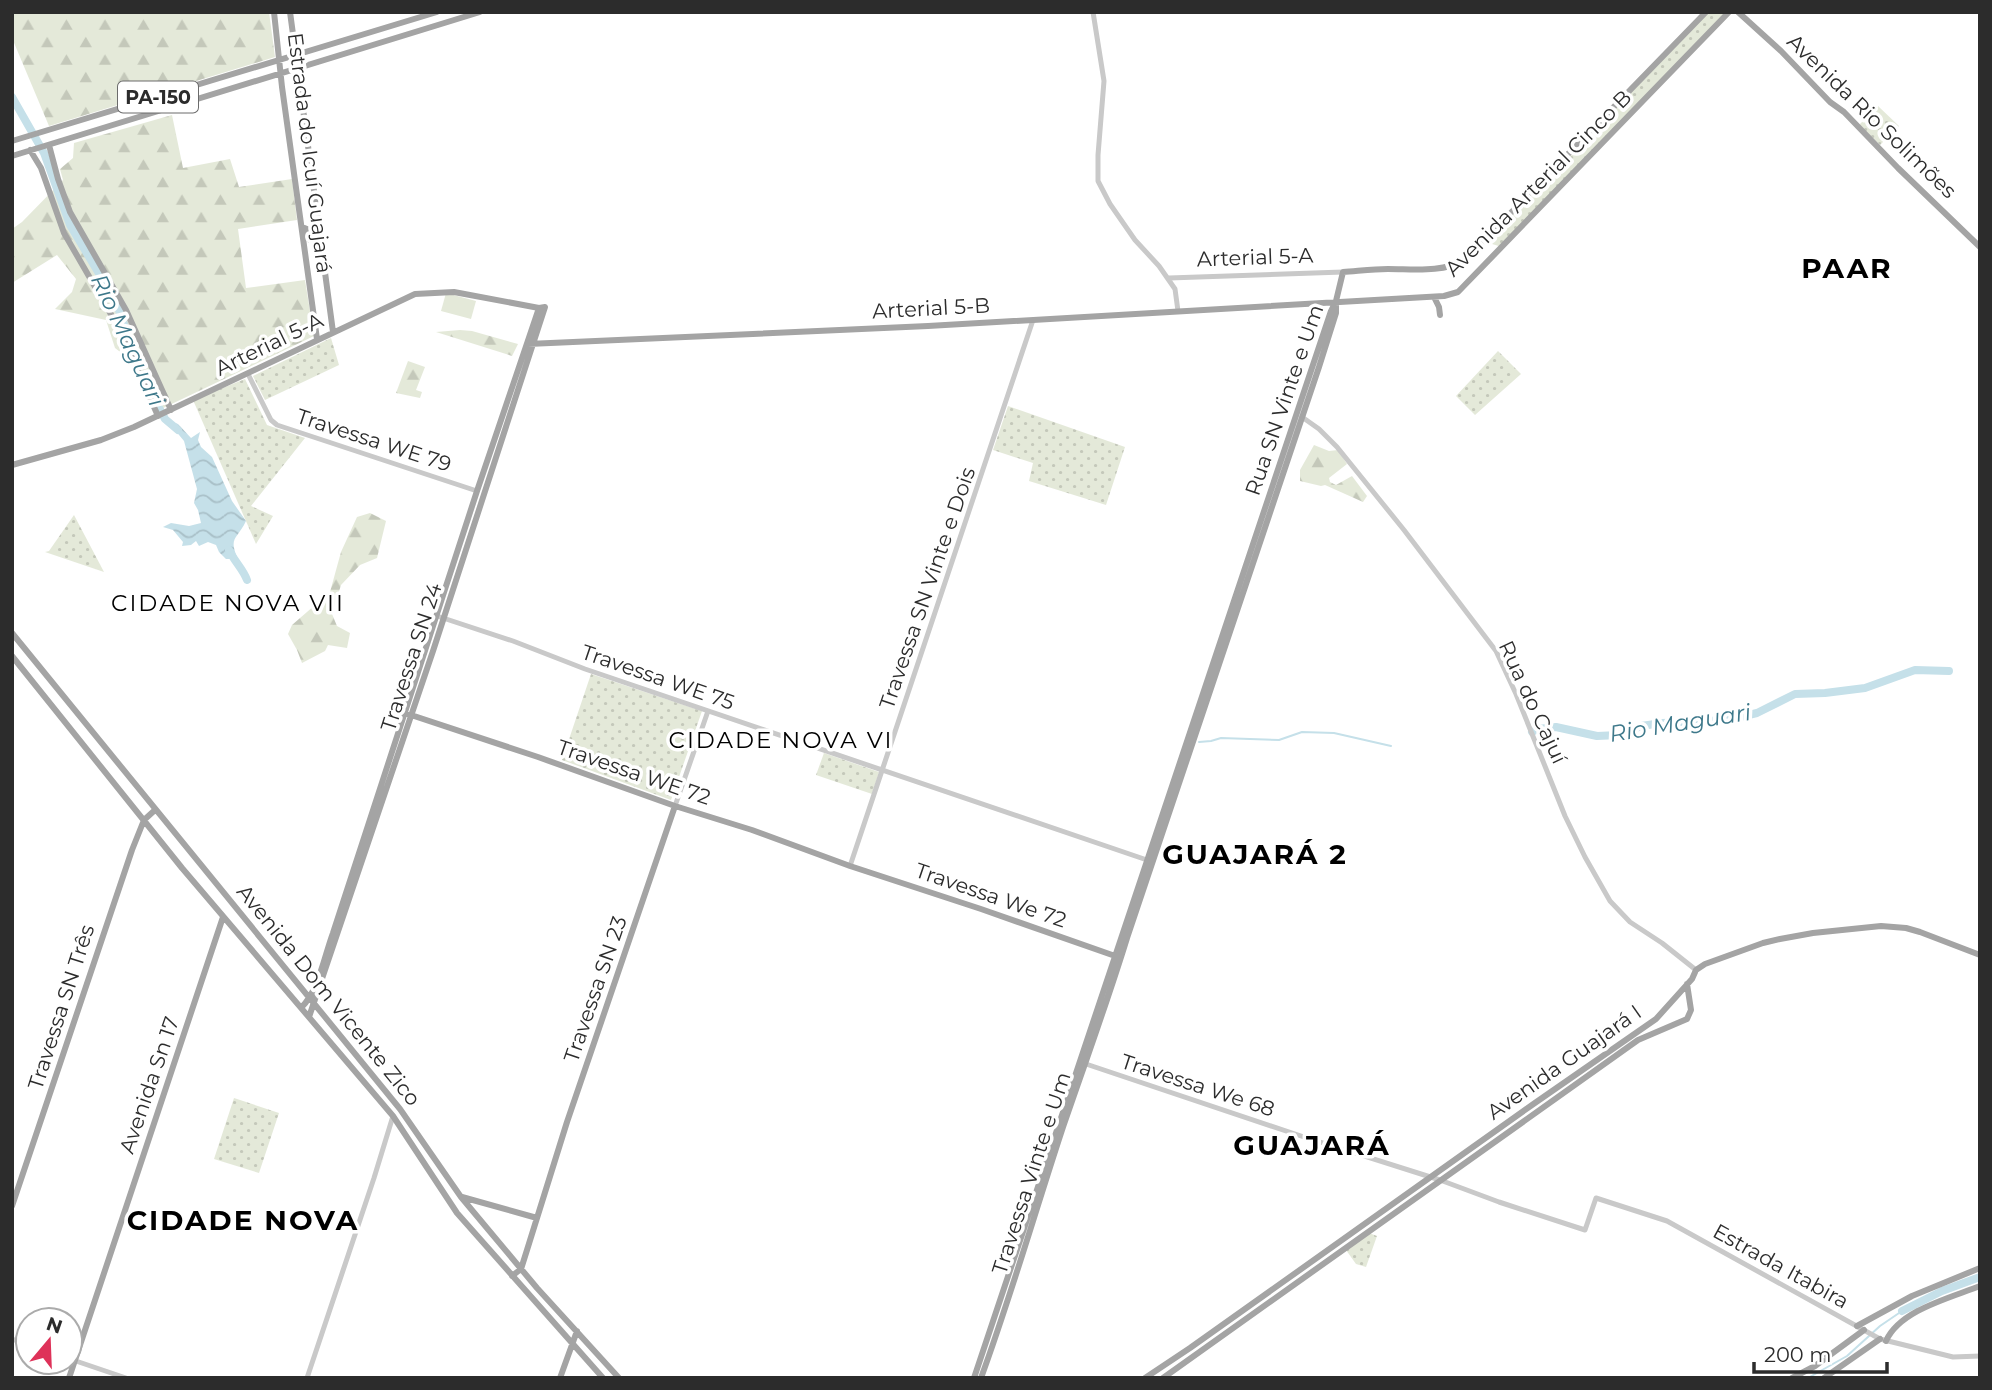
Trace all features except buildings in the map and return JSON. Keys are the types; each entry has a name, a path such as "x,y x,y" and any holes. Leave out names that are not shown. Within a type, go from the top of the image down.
{"main road":[{"name":"Estrada do Icuí Guajará","path":"274,12 281,75 292,93 320,238 333,332"},
{"name":"Estrada do Icuí Guajará","path":"290,12 298,69 292,93 302,227 317,339"},
{"name":"PA-150","path":"12,141 437,12"},
{"name":"PA-150","path":"12,156 480,12"},
{"path":"1343,272 1439,269 1465,260 1706,12"},
{"name":"Avenida Arterial Cinco B","path":"1336,301 1434,297 1458,292 1729,12"},
{"name":"Avenida Rio Solimões","path":"1738,12 1781,51 1830,103 1844,112 1980,247"},
{"path":"386,28 388,40"},
{"path":"187,103 186,89 190,87"},
{"path":"49,145 70,212 125,310 168,411"},
{"path":"32,150 64,233 120,330 158,415"},
{"path":"302,227 307,229 310,240 320,238"},
{"name":"Rua SN Vinte e Um","path":"1272,498 1302,417 1343,272"},
{"name":"Arterial 5-A","path":"12,465 108,437 149,420 415,294 454,292 542,308"},
{"path":"1434,297 1440,315"},
{"name":"Arterial 5-B","path":"531,345 1033,320 1336,301"},
{"name":"Travessa SN 24","path":"309,1017 311,1000 542,308"},
{"name":"Travessa SN 24","path":"440,617 477,491 531,345"},
{"name":"Rua SN Vinte e Um","path":"1117,957 1314,373"},
{"path":"12,633 154,811 144,820"},
{"name":"Avenida Dom Vicente Zico","path":"12,656 223,917 393,1115 454,1209 603,1378"},
{"name":"Rua SN Vinte e Um","path":"1110,979 1147,860 1209,686"},
{"name":"Travessa WE 72","path":"408,714 752,830 849,866"},
{"name":"Travessa SN 23","path":"520,1269 675,806"},
{"name":"Avenida Dom Vicente Zico","path":"154,811 181,847 191,852 400,1109 461,1197 520,1269 619,1378"},
{"name":"Travessa SN Três","path":"12,1206 144,820"},
{"name":"Travessa We 72","path":"849,866 1117,957"},
{"name":"Avenida Sn 17","path":"84,1327 223,917"},
{"path":"1687,985 1696,970 1705,964 1763,943 1813,933 1881,926 1920,932 1980,955"},
{"path":"281,985 292,985 293,976"},
{"name":"Travessa Vinte e Um","path":"974,1378 1110,979"},
{"name":"Avenida Guajará I","path":"1145,1378 1656,1019 1687,985"},
{"name":"Avenida Guajará I","path":"1163,1378 1639,1040 1687,1019 1691,1010 1687,985"},
{"name":"Travessa SN 24","path":"301,1008 311,1000"},
{"name":"Travessa Vinte e Um","path":"981,1378 1077,1079"},
{"path":"461,1197 537,1218"},
{"path":"1857,1326 1912,1296 1980,1268"},
{"path":"512,1276 520,1269"},
{"path":"1824,1378 1883,1340 1906,1318 1980,1286"},
{"path":"1792,1378 1815,1366 1864,1330"},
{"path":"560,1378 577,1331"}],"street":[{"path":"1093,12 1104,81 1098,181 1135,240 1175,289 1178,311"},
{"name":"Arterial 5-A","path":"1168,278 1343,272"},
{"name":"Travessa SN Vinte e Dois","path":"849,866 1033,320"},
{"name":"Travessa WE 79","path":"248,374 276,425 477,491"},
{"name":"Rua do Cajuí","path":"1302,417 1320,429 1337,447 1496,651 1565,816 1610,901 1630,922 1696,970"},
{"name":"Travessa WE 75","path":"440,617 1147,860"},
{"name":"Travessa SN 23","path":"675,806 708,711"},
{"name":"Travessa We 68","path":"1083,1063 1585,1230 1596,1198"},
{"path":"307,1378 393,1115"},
{"name":"Estrada Itabira","path":"1596,1198 1667,1221 1883,1340 1953,1357 1980,1356"},
{"path":"84,1364 126,1378"}],"green space":[{"path":"12,12 269,12 275,57 49,126 12,38"},
{"path":"1706,12 1729,12 1502,247 1492,244 1490,234"},
{"path":"1878,106 1899,126 1880,145 1859,125"},
{"path":"172,115 183,168 230,159 239,187 292,179 297,220 238,229 246,288 305,280 314,336 157,411 128,358 115,348 106,320 55,309 72,292 76,279 57,255 12,283 12,229 63,180 60,169 73,158 74,143"},
{"path":"446,293 476,301 471,319 441,311"},
{"path":"460,330 518,344 512,356 436,332"},
{"path":"331,338 339,365 265,400 253,376"},
{"path":"1498,351 1521,374 1475,415 1456,396"},
{"path":"408,361 425,367 416,390 422,392 420,398 396,393"},
{"path":"245,379 267,425 305,438 251,506 273,516 256,544 193,400"},
{"path":"1008,406 1125,447 1106,505 1029,481 1033,463 993,450"},
{"path":"1314,445 1329,451 1338,450 1347,464 1329,478 1330,482 1336,485 1352,476 1367,496 1363,502 1325,485 1300,481 1300,470"},
{"path":"370,513 386,521 377,558 360,565 341,585 332,614 337,626 350,633 347,648 328,645 325,651 302,663 288,634 292,625 330,592 341,552 357,517"},
{"path":"74,515 104,572 45,552 49,551"},
{"path":"591,674 702,711 671,800 562,760"},
{"path":"824,753 879,772 872,794 816,775"},
{"path":"234,1098 279,1113 259,1173 214,1159"},
{"path":"1369,1233 1377,1236 1366,1267 1356,1264 1346,1250"}],"water":[{"path":"173,422 191,438 200,432 198,440 201,447 212,457 232,501 246,521 234,542 238,559 226,559 216,545 208,542 199,546 196,541 182,546 183,542 173,530 163,527 171,523 189,526 201,523 194,503 197,489 184,441 170,424"}],"waterway":[{"name":"Rio Maguari","path":"12,97 44,153 70,225 116,302 139,366"},
{"name":"Rio Maguari","path":"143,378 165,419 178,430"},
{"name":"Rio Maguari","path":"229,550 247,580"},
{"name":"Rio Maguari","path":"1532,732 1556,727 1597,736 1619,735 1641,726 1662,723 1727,720 1757,713 1795,694 1865,688 1915,670 1949,671"},
{"path":"1199,742 1221,738 1279,740 1302,732 1334,733 1391,746"},
{"name":"Rio Maguari","path":"1902,1311 1942,1291 1980,1277"},
{"path":"1808,1378 1847,1356 1880,1326 1902,1311"}],"district":[{"name":"PAAR","path":"1847,268"},
{"name":"CIDADE NOVA VII","path":"228,603"},
{"name":"CIDADE NOVA VI","path":"781,740"},
{"name":"GUAJARÁ 2","path":"1255,854"},
{"name":"GUAJARÁ","path":"1312,1145"},
{"name":"CIDADE NOVA","path":"243,1220"}]}
